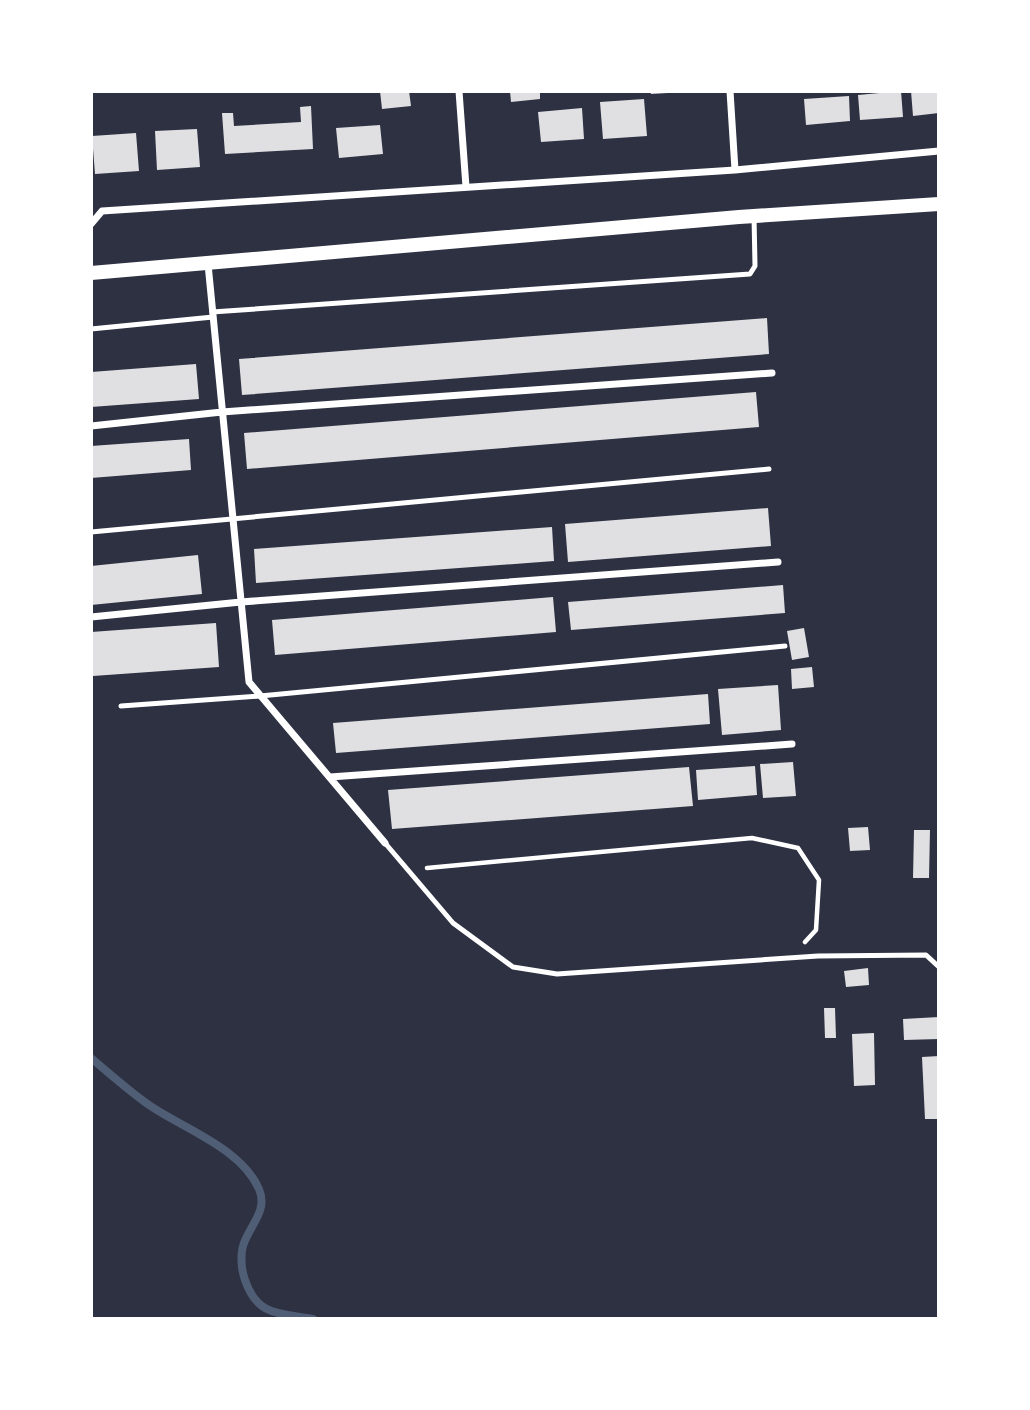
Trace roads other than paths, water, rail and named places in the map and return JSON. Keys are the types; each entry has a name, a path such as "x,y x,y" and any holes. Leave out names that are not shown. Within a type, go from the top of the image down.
{"main road":[{"path":"91,273 754,216 939,204"}],"street":[{"path":"460,91 466,187"},
{"path":"730,91 735,170"},
{"path":"91,224 102,211 735,170 939,152"},
{"path":"208,264 249,682 386,843"},
{"path":"91,426 222,412 772,373"},
{"path":"91,617 241,602 778,562"},
{"path":"330,777 792,744"}],"lane":[{"path":"91,328 212,315 750,274 755,266 754,216"},
{"path":"91,532 769,469"},
{"path":"121,706 260,696 785,646"},
{"path":"386,843 453,923 513,967 557,974 791,958 926,955 939,967"}],"waterway":[{"path":"91,1058 149,1105 226,1151 251,1175 259,1189 261,1204 242,1251 243,1271 250,1292 263,1307 271,1311 313,1319"}]}
